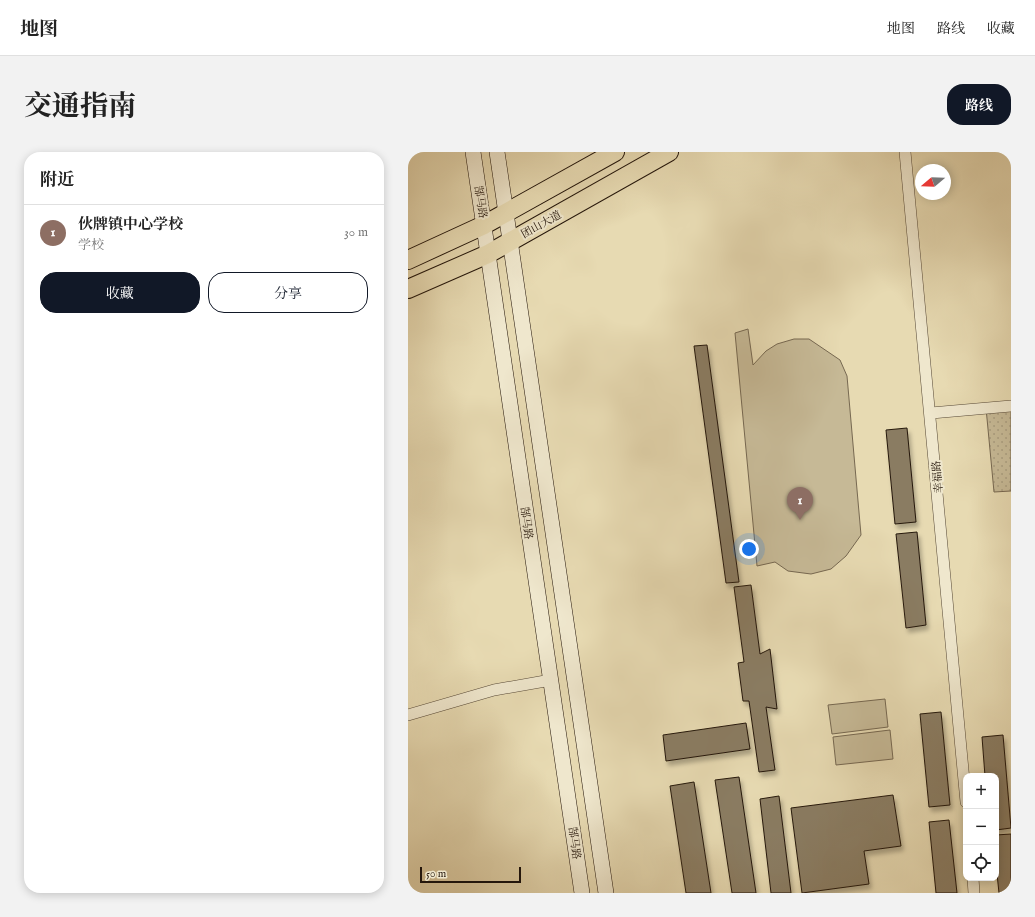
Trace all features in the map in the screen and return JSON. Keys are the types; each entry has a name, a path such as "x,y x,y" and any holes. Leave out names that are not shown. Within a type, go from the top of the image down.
{"highway":[{"path":"408,260 484,225 615,152"},
{"name":"团山大道","path":"408,289 488,254 669,152"}],"main road":[{"name":"郜马路","path":"473,152 582,893"},
{"name":"郜马路","path":"497,152 606,893"}],"street":[{"name":"幸福路","path":"905,152 931,413 963,773"},
{"path":"931,413 1011,406"},
{"path":"408,715 494,690 551,680"},
{"path":"973,881 974,893"}],"shaded area":[{"path":"748,329 753,365 766,351 777,344 794,339 809,339 840,360 847,376 861,535 846,556 831,569 811,574 788,571 775,562 757,566 735,333"},
{"path":"1011,406 1011,491 994,492 986,408"},
{"path":"885,699 888,727 832,734 828,705"},
{"path":"890,730 893,759 836,765 833,737"}],"building":[{"path":"707,345 739,582 726,583 694,346"},
{"path":"907,428 916,522 895,524 886,430"},
{"path":"917,532 926,625 906,628 896,534"},
{"path":"751,585 760,654 770,649 777,709 766,707 775,770 759,772 749,701 743,701 738,663 744,662 734,587"},
{"path":"941,712 950,805 929,807 920,714"},
{"path":"746,723 750,749 666,761 663,735"},
{"path":"1003,735 1011,828 999,830 999,773 985,773 982,737"},
{"path":"739,777 756,893 732,893 715,780"},
{"path":"694,782 711,893 686,893 670,786"},
{"path":"893,795 901,846 864,851 869,884 802,893 791,808"},
{"path":"779,796 791,893 771,893 760,799"},
{"path":"949,820 957,893 936,893 929,822"},
{"path":"1011,834 1011,893 999,893 998,881 999,881 999,835"}],"place":[{"name":"伙牌镇中心学校","path":"800,520"}]}
